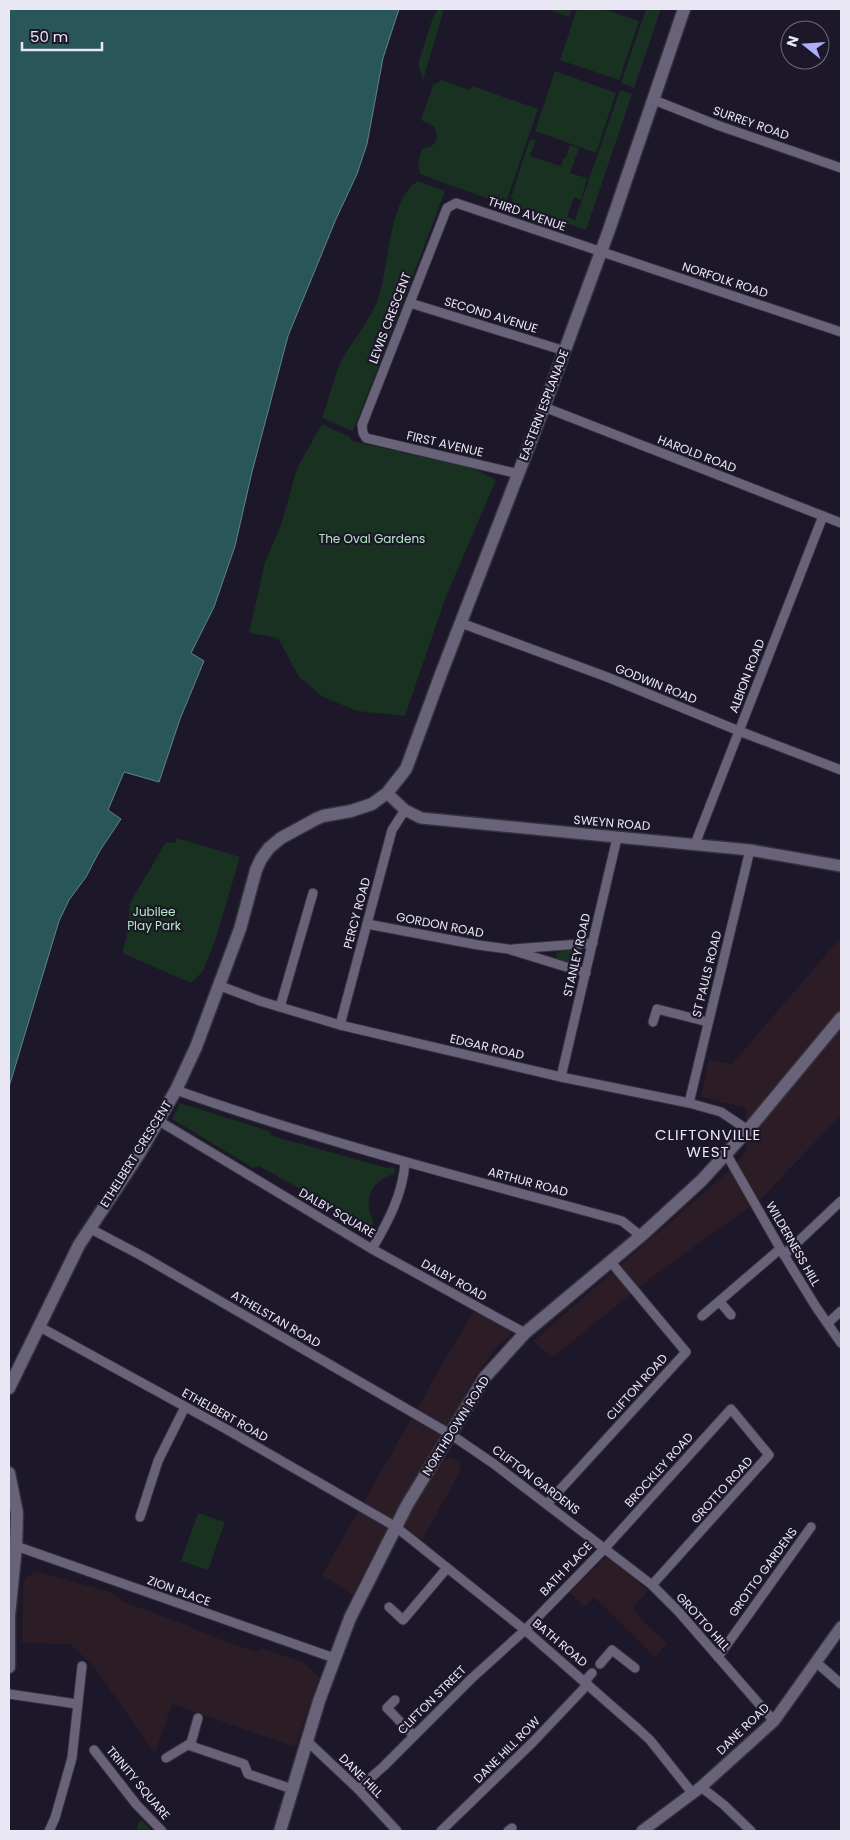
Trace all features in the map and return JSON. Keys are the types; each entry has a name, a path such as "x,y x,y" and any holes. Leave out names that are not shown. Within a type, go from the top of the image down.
{"main road":[{"name":"EASTERN ESPLANADE","path":"281,838 323,816 362,808 372,804 387,793 406,769 565,351 654,100 684,9"},
{"name":"ETHELBERT CRESCENT","path":"9,1388 79,1245 139,1154 176,1090 196,1046 240,929 261,858 281,838"},
{"name":"NORTHDOWN ROAD","path":"280,1831 306,1740 350,1618 407,1505 485,1377 524,1332 641,1236 727,1155 841,1018"},
{"path":"9,1473 17,1513 16,1546 10,1591 9,1667"}],"street":[{"name":"SURREY ROAD","path":"654,100 717,125 841,168"},
{"name":"THIRD AVENUE","path":"447,208 456,204 601,252"},
{"name":"LEWIS CRESCENT","path":"366,438 362,425 447,208"},
{"name":"NORFOLK ROAD","path":"601,252 841,332"},
{"name":"SECOND AVENUE","path":"410,303 565,351"},
{"name":"HAROLD ROAD","path":"544,407 841,524"},
{"name":"FIRST AVENUE","path":"366,438 518,474"},
{"name":"ALBION ROAD","path":"695,844 823,516"},
{"name":"GODWIN ROAD","path":"461,622 608,677 739,731 841,770"},
{"name":"SWEYN ROAD","path":"387,793 405,810 420,818 750,850 841,866"},
{"name":"PERCY ROAD","path":"340,1025 392,830 405,810"},
{"name":"STANLEY ROAD","path":"561,1077 617,838"},
{"name":"ST PAULS ROAD","path":"689,1103 750,850"},
{"path":"280,1007 313,893"},
{"name":"GORDON ROAD","path":"367,924 508,949 586,973"},
{"name":"GORDON ROAD","path":"508,949 593,943"},
{"name":"EDGAR ROAD","path":"218,985 260,1001 340,1025 561,1077 689,1103 721,1112 748,1130"},
{"path":"653,1022 657,1009 708,1022"},
{"path":"176,1090 229,1109 405,1162"},
{"name":"DALBY SQUARE","path":"159,1121 372,1249 396,1204 404,1175 405,1162"},
{"name":"WILDERNESS HILL","path":"727,1155 782,1252 841,1343"},
{"name":"ARTHUR ROAD","path":"405,1162 622,1221 641,1236"},
{"path":"702,1316 782,1252 841,1201"},
{"name":"ATHELSTAN ROAD","path":"89,1228 142,1256 450,1434"},
{"name":"DALBY ROAD","path":"372,1249 524,1332"},
{"name":"CLIFTON ROAD","path":"548,1504 686,1352 610,1262"},
{"path":"720,1302 732,1315"},
{"path":"828,1323 841,1311"},
{"name":"ETHELBERT ROAD","path":"40,1327 396,1527"},
{"path":"140,1516 158,1461 185,1407"},
{"name":"BROCKLEY ROAD","path":"605,1548 731,1409"},
{"name":"GROTTO ROAD","path":"652,1585 770,1455 731,1409"},
{"name":"CLIFTON GARDENS","path":"450,1434 494,1464 605,1548"},
{"name":"BATH ROAD","path":"396,1527 525,1630 587,1683 650,1740 697,1790 724,1805 751,1831"},
{"name":"GROTTO GARDENS","path":"718,1657 811,1527"},
{"name":"ZION PLACE","path":"16,1546 334,1658"},
{"name":"GROTTO HILL","path":"605,1548 652,1585 678,1611 774,1721"},
{"name":"BATH PLACE","path":"525,1630 605,1548"},
{"path":"389,1607 403,1620 447,1568"},
{"name":"DANE ROAD","path":"642,1831 697,1790 774,1721 841,1627"},
{"name":"CLIFTON STREET","path":"358,1789 471,1679 525,1630"},
{"path":"600,1664 612,1650 635,1668"},
{"path":"817,1663 841,1684"},
{"path":"49,1831 55,1818 72,1758 82,1666"},
{"name":"DANE HILL ROW","path":"441,1831 533,1742 587,1683 592,1673"},
{"path":"9,1694 77,1704"},
{"path":"394,1700 387,1708 414,1736"},
{"path":"166,1758 191,1743 198,1718"},
{"name":"DANE HILL","path":"306,1740 358,1789 397,1831"},
{"path":"188,1744 244,1764 248,1774 292,1789"},
{"name":"TRINITY SQUARE","path":"94,1750 136,1804 162,1831"}],"shaded area":[{"path":"9,9 399,9 383,58 367,144 357,174 336,219 288,336 252,472 235,546 214,607 191,653 204,661 180,719 159,782 124,772 108,810 121,819 99,852 86,877 69,900 59,921 9,1087"},
{"path":"841,937 841,1115 762,1198 652,1277 552,1358 533,1341 722,1177 747,1151 746,1108 701,1097 709,1059 732,1064"},
{"path":"477,1311 514,1332 497,1347 477,1374 432,1451 445,1460 450,1457 460,1463 461,1470 422,1540 393,1518 353,1595 322,1575 451,1349 473,1313"},
{"path":"608,1555 648,1591 633,1607 645,1623 667,1643 655,1657 594,1597 584,1607 570,1592"},
{"path":"36,1571 113,1593 124,1602 255,1652 262,1648 303,1662 319,1677 295,1747 172,1704 155,1754 95,1668 70,1644 22,1643 23,1582"}],"green space":[{"path":"438,9 444,9 423,80 418,64 432,20"},
{"path":"547,9 572,9 569,17"},
{"path":"577,9 604,9 639,21 619,80 560,60"},
{"path":"646,9 661,9 634,88 621,83"},
{"path":"555,71 616,93 596,153 535,131"},
{"path":"441,80 470,90 472,86 538,109 505,205 420,174 418,161 422,149 432,146 437,138 435,127 421,120 433,85"},
{"path":"620,90 632,94 586,230 511,205 513,199 511,197 530,139 536,140 530,156 561,166 570,145 579,148 570,173 587,178 581,200 574,197 567,217 575,220"},
{"path":"418,181 445,191 353,431 322,418 342,360 376,304 381,290 391,237 400,204 408,190"},
{"name":"The Oval Gardens","path":"322,424 350,437 352,441 473,468 496,480 445,599 405,716 357,711 323,697 299,677 278,638 249,633 265,562 281,525 297,468"},
{"name":"Jubilee Play Park","path":"177,838 240,857 217,935 203,971 191,983 122,953 127,935 130,903 166,842 175,843"},
{"path":"582,948 578,966 558,959 556,956 560,950"},
{"path":"180,1103 269,1131 272,1136 387,1168 395,1168 394,1174 379,1182 370,1193 369,1207 374,1224 367,1227 259,1166 253,1168 172,1119"},
{"path":"198,1513 225,1522 208,1570 181,1561"},
{"path":"141,1820 152,1831 137,1831 137,1826"}],"district":[{"name":"CLIFTONVILLE WEST","path":"708,1144"}]}
